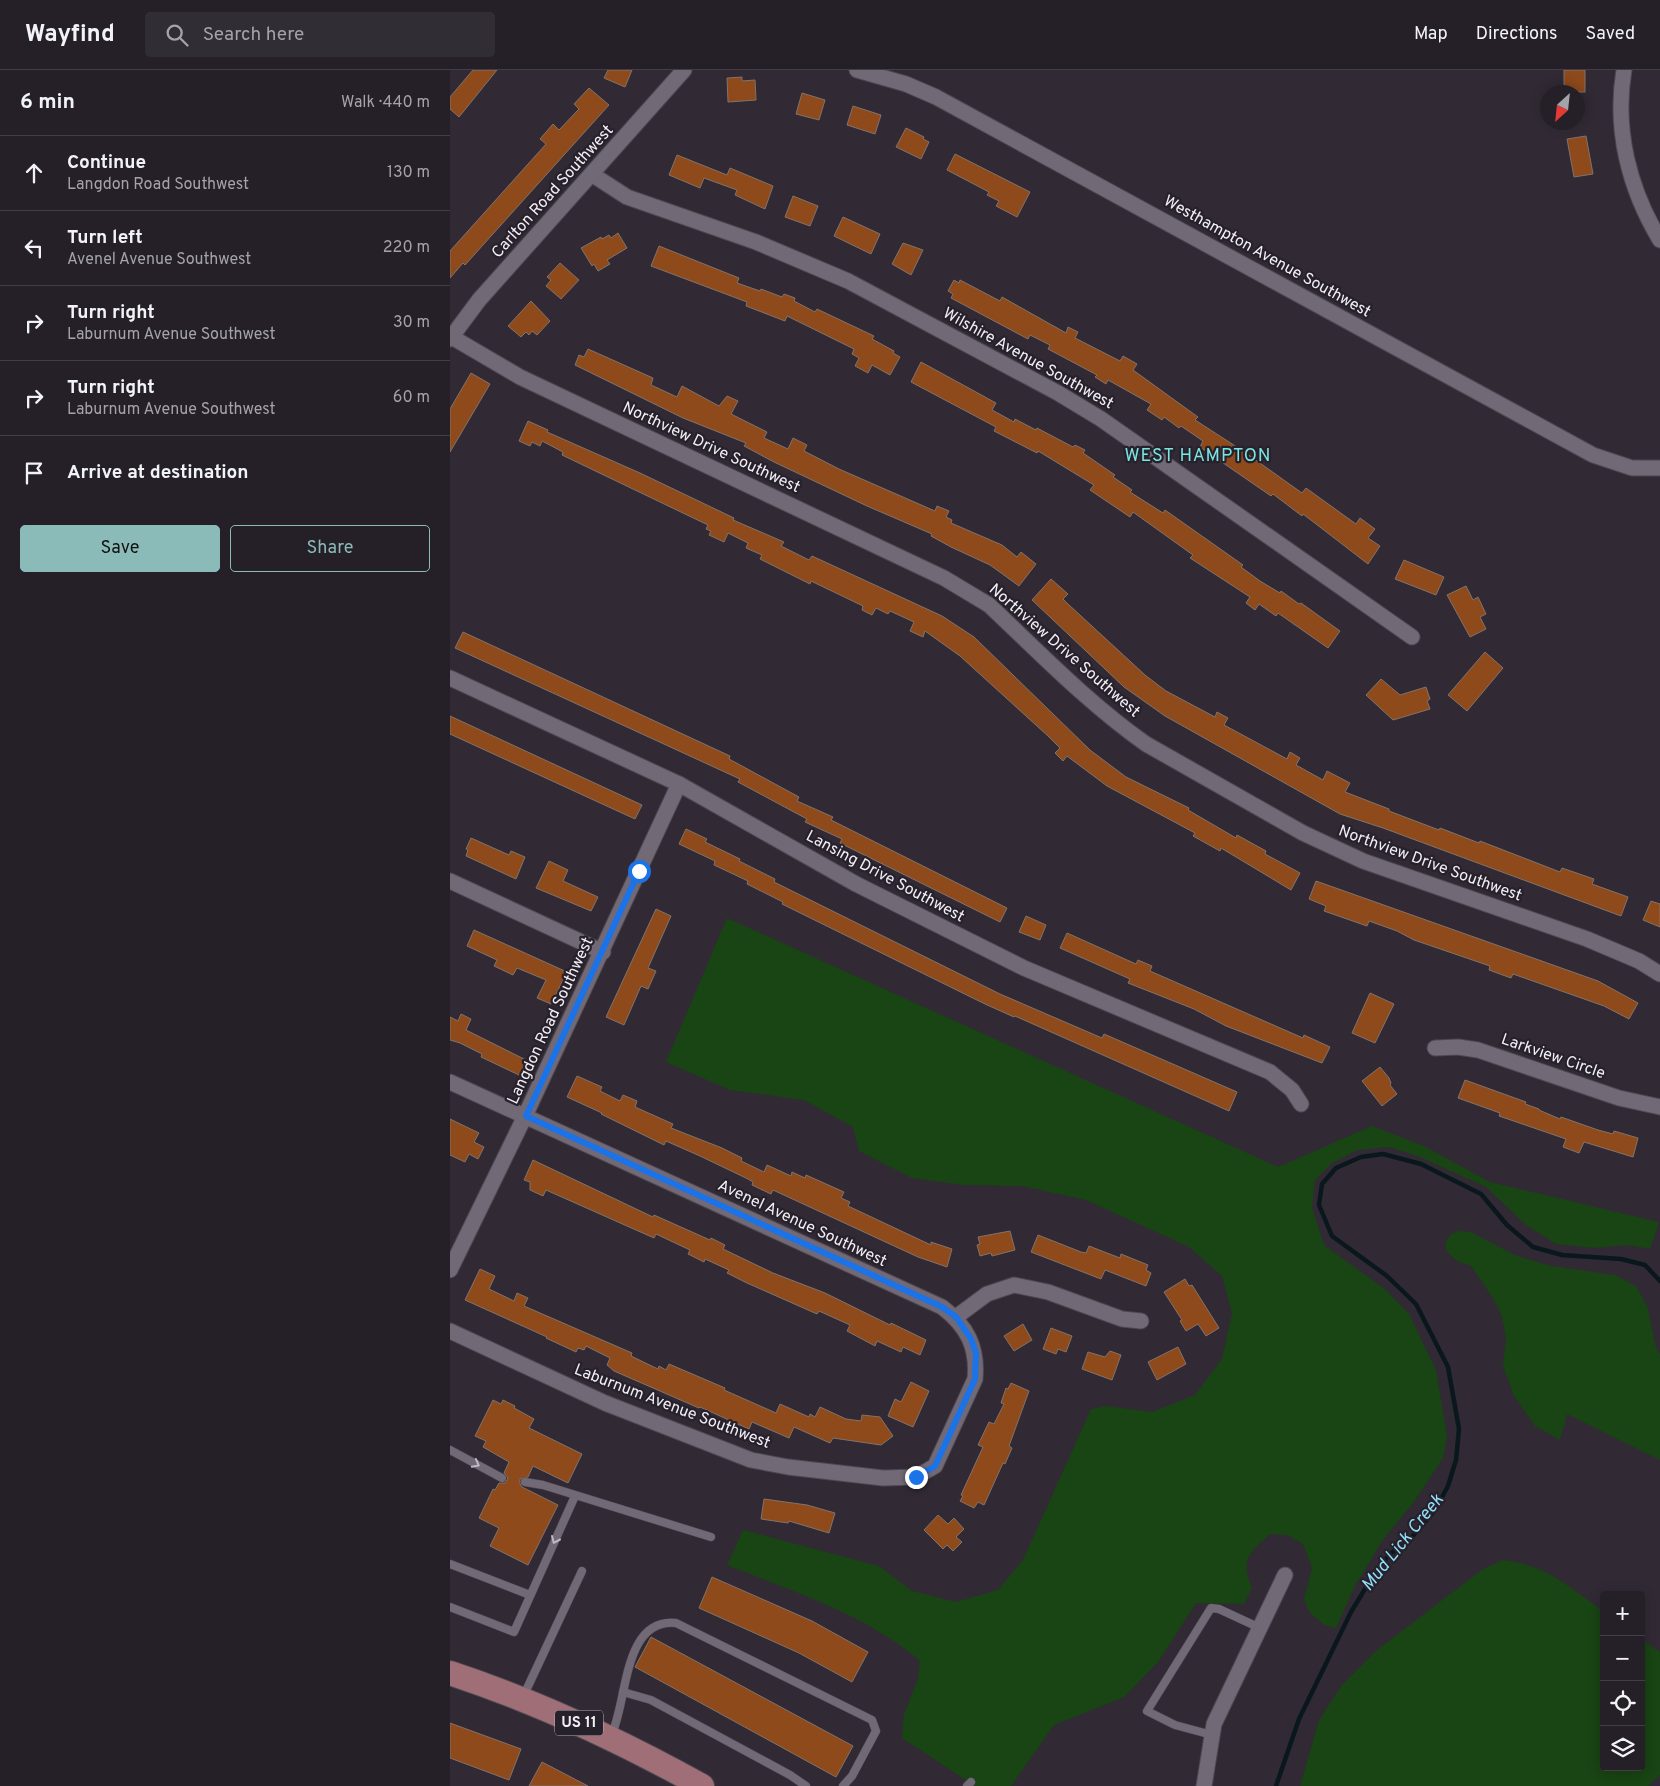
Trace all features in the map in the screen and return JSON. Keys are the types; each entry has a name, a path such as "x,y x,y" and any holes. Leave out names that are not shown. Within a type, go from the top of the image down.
{"main road":[{"name":"US 11","path":"450,1673 523,1699 610,1737 702,1786"}],"street":[{"name":"Carlton Road Southwest","path":"450,337 478,300 592,175 684,70"},
{"name":"Westhampton Avenue Southwest","path":"857,70 906,84 936,97 1593,455 1632,468 1660,468"},
{"path":"1624,70 1620,114 1627,162 1636,193 1649,223 1660,240"},
{"name":"Wilshire Avenue Southwest","path":"592,175 627,197 756,242 848,281 1058,393 1102,419 1412,637"},
{"name":"Northview Drive Southwest","path":"450,337 520,377 972,593 989,605 1092,703 1146,744 1329,846 1362,861 1587,939 1639,961 1660,974"},
{"name":"Lansing Drive Southwest","path":"450,678 679,784 856,884 1024,968 1270,1072 1292,1090 1301,1104"},
{"name":"Langdon Road Southwest","path":"450,1270 526,1116 679,784"},
{"path":"450,881 603,952"},
{"name":"Larkview Circle","path":"1435,1048 1458,1047 1478,1050 1620,1098 1660,1106"},
{"name":"Avenel Avenue Southwest","path":"450,1082 942,1307 956,1317"},
{"path":"956,1317 987,1294 1014,1285 1048,1292 1122,1319 1141,1321"},
{"name":"Laburnum Avenue Southwest","path":"450,1331 605,1403 751,1460 788,1467 883,1478 912,1478 927,1473 935,1466 975,1379 976,1353 966,1329 956,1317"},
{"path":"1204,1786 1214,1724 1285,1574"}],"lane":[{"path":"450,1450 502,1478"},
{"path":"525,1482 543,1484 575,1496 711,1537"},
{"path":"450,1607 514,1632 575,1496"},
{"path":"450,1564 530,1595"},
{"path":"523,1699 582,1571"},
{"path":"1212,1735 1175,1725 1147,1711 1211,1608 1219,1609 1260,1628"},
{"path":"610,1737 621,1709 627,1671 648,1630 666,1622 676,1623 872,1720 876,1732 852,1776 843,1786"},
{"path":"623,1692 651,1700 790,1775 806,1786"}],"green space":[{"path":"727,918 1278,1167 1372,1126 1424,1146 1490,1182 1659,1222 1650,1249 1628,1245 1594,1248 1556,1244 1526,1225 1486,1187 1420,1157 1389,1147 1357,1150 1332,1163 1315,1180 1312,1208 1324,1245 1386,1290 1409,1314 1436,1370 1447,1436 1443,1458 1413,1503 1382,1541 1355,1586 1336,1628 1324,1625 1309,1612 1304,1599 1312,1568 1303,1544 1287,1535 1270,1534 1257,1546 1249,1557 1247,1570 1252,1588 1244,1604 1196,1603 1158,1662 1124,1697 1054,1725 1011,1786 975,1786 902,1738 904,1714 918,1679 920,1661 899,1644 852,1617 727,1565 743,1530 879,1566 912,1591 956,1602 998,1590 1023,1560 1091,1409 1106,1406 1152,1412 1195,1395 1222,1359 1232,1313 1222,1276 1189,1247 1086,1200 1022,1186 964,1185 912,1178 859,1151 853,1127 804,1100 730,1090 666,1062"},
{"path":"1457,1231 1471,1232 1517,1256 1551,1266 1615,1275 1636,1286 1648,1308 1655,1345 1660,1354 1660,1460 1567,1414 1560,1440 1535,1426 1514,1396 1503,1366 1506,1339 1502,1317 1493,1298 1471,1266 1457,1261 1448,1253 1445,1244 1450,1235"},
{"path":"1503,1560 1532,1567 1557,1578 1600,1609 1600,1771 1645,1771 1645,1642 1660,1652 1660,1775 1648,1786 1300,1786 1319,1720 1342,1685 1377,1650 1483,1569"}],"building":[{"path":"473,70 497,70 459,117 450,109 450,97"},
{"path":"608,70 632,70 625,87 604,78"},
{"path":"1564,70 1585,70 1585,85 1564,85"},
{"path":"742,77 742,81 755,80 756,100 728,102 727,78"},
{"path":"589,88 609,105 465,265 463,263 450,278 450,251 546,144 540,139 553,124 559,130 579,109 574,104"},
{"path":"802,93 825,100 819,120 796,114"},
{"path":"853,106 881,115 875,134 847,125"},
{"path":"906,128 924,137 923,139 929,142 921,159 896,147"},
{"path":"1586,136 1593,174 1574,177 1567,139"},
{"path":"955,154 1030,192 1017,217 996,206 999,201 987,195 989,192 947,170"},
{"path":"677,155 727,175 730,168 773,186 765,209 735,195 737,190 704,178 700,188 669,175"},
{"path":"793,196 818,206 810,226 785,217"},
{"path":"843,217 880,234 871,254 834,236"},
{"path":"618,233 627,248 607,260 610,264 598,271 594,264 592,266 581,248 601,237 602,239 609,235 611,238"},
{"path":"903,243 923,250 911,275 892,264"},
{"path":"659,246 739,278 737,283 782,297 784,294 795,298 794,301 815,312 817,309 874,336 872,339 894,351 893,353 900,357 890,375 872,365 868,373 855,366 859,358 852,354 854,349 787,316 785,321 746,306 747,302 651,266"},
{"path":"560,263 579,280 561,299 546,286 551,280 547,277"},
{"path":"954,280 959,283 960,280 1000,301 1002,297 1066,333 1068,327 1078,332 1075,338 1120,361 1123,356 1137,364 1133,370 1198,417 1195,420 1302,493 1306,488 1356,524 1360,518 1375,529 1368,538 1380,546 1368,564 1303,514 1302,516 1273,494 1271,496 1200,447 1203,441 1181,426 1179,428 1164,417 1162,420 1147,410 1151,404 1108,380 1106,384 1095,377 1097,375 1048,349 1050,345 1030,335 1028,339 951,298 953,294 948,291"},
{"path":"531,301 550,321 537,335 532,331 529,335 526,332 521,337 508,326"},
{"path":"588,349 653,378 651,385 677,397 682,386 719,406 727,396 738,401 731,414 767,432 764,438 788,449 793,438 807,445 804,451 839,469 935,511 937,506 949,511 946,517 952,520 951,523 1002,545 1017,557 1021,552 1036,564 1019,586 990,565 951,547 931,536 932,534 774,462 744,446 746,443 683,418 575,365 579,355 584,357"},
{"path":"921,362 996,403 992,410 1014,422 1015,419 1073,447 1075,445 1085,450 1083,453 1115,475 1113,477 1132,490 1130,492 1163,513 1165,510 1243,565 1241,567 1260,581 1280,593 1281,591 1299,604 1301,603 1340,631 1328,648 1278,613 1276,616 1259,604 1255,610 1246,603 1250,597 1190,558 1193,555 1133,512 1130,517 1090,490 1094,485 1038,451 1037,453 994,431 996,427 911,382"},
{"path":"471,373 490,384 450,452 450,409"},
{"path":"528,421 548,430 547,432 640,473 734,518 733,520 784,542 781,546 809,560 812,556 942,616 974,637 1090,750 1126,777 1189,808 1188,810 1236,838 1237,835 1266,851 1265,854 1300,873 1291,890 1221,848 1220,851 1193,836 1195,833 1107,786 1067,756 1063,761 1055,753 1060,748 960,656 925,631 923,637 910,631 914,622 890,611 888,614 876,608 872,615 862,610 863,606 811,581 810,584 760,559 762,555 746,548 748,543 728,533 724,542 709,535 711,531 706,529 708,525 562,455 563,452 542,441 540,446 532,442 530,446 519,441"},
{"path":"1404,560 1444,577 1436,595 1395,579"},
{"path":"1051,579 1068,594 1063,599 1068,604 1145,675 1166,691 1215,717 1217,712 1228,718 1224,725 1287,759 1290,752 1300,758 1296,765 1323,780 1327,771 1350,783 1345,792 1439,830 1440,828 1479,843 1480,841 1560,872 1562,868 1594,879 1592,884 1628,897 1621,916 1383,828 1340,814 1165,716 1124,687 1032,600"},
{"path":"1466,586 1473,600 1478,597 1486,614 1480,617 1486,629 1470,637 1447,595"},
{"path":"463,632 730,756 729,759 799,797 797,801 833,817 831,820 1007,908 1000,922 840,843 842,839 805,822 807,819 738,782 740,779 455,648"},
{"path":"1485,652 1503,668 1467,711 1448,695"},
{"path":"1381,679 1400,695 1426,687 1430,699 1427,701 1430,709 1393,720 1366,695"},
{"path":"450,716 642,805 635,819 450,734"},
{"path":"686,829 707,839 705,842 775,879 774,882 1000,994 1102,1038 1104,1034 1237,1092 1229,1111 985,1004 782,904 783,902 747,884 748,881 714,865 715,861 679,844"},
{"path":"471,838 509,855 511,851 525,857 516,879 466,856 468,850 466,849"},
{"path":"549,861 568,870 563,881 598,897 591,911 536,888"},
{"path":"1316,881 1598,981 1638,1003 1629,1019 1604,1006 1513,974 1511,978 1489,970 1490,966 1414,940 1397,931 1369,921 1367,926 1324,911 1326,906 1309,899"},
{"path":"1651,901 1660,904 1660,927 1643,920"},
{"path":"656,909 671,916 648,968 656,971 648,989 641,986 624,1025 606,1017"},
{"path":"1026,916 1046,925 1040,940 1019,932"},
{"path":"474,930 567,972 551,1004 537,998 546,980 517,968 513,975 494,966 497,960 467,946"},
{"path":"1067,933 1136,964 1138,960 1152,966 1150,971 1303,1038 1304,1035 1330,1047 1322,1063 1226,1026 1194,1009 1128,983 1130,979 1060,948"},
{"path":"1370,993 1394,1004 1375,1043 1352,1033"},
{"path":"461,1014 471,1019 466,1030 528,1061 521,1076 481,1057 482,1054 450,1040 450,1017 458,1021"},
{"path":"1380,1067 1389,1078 1390,1085 1397,1094 1382,1106 1362,1081"},
{"path":"577,1076 602,1087 600,1091 620,1101 623,1095 637,1101 635,1107 673,1124 671,1128 722,1148 742,1158 741,1161 764,1172 767,1165 791,1176 792,1172 805,1178 806,1175 844,1192 841,1198 850,1202 848,1206 931,1245 931,1242 952,1249 947,1267 918,1257 773,1190 771,1194 752,1185 753,1182 748,1179 700,1156 666,1141 664,1145 567,1097"},
{"path":"1465,1080 1526,1102 1525,1104 1560,1119 1561,1117 1598,1130 1613,1134 1614,1131 1638,1138 1633,1157 1584,1142 1579,1153 1563,1147 1566,1139 1499,1116 1500,1113 1458,1098"},
{"path":"450,1119 479,1133 474,1142 484,1147 478,1159 469,1154 465,1162 450,1155"},
{"path":"533,1160 653,1217 654,1215 710,1240 711,1238 725,1245 723,1249 773,1273 825,1293 890,1325 891,1323 926,1340 920,1355 903,1347 901,1352 877,1341 875,1346 847,1331 850,1325 819,1311 817,1314 747,1283 727,1273 729,1270 705,1259 704,1262 688,1254 690,1250 656,1234 654,1238 546,1190 543,1196 530,1190 530,1182 524,1180"},
{"path":"1010,1231 1015,1250 992,1256 991,1253 980,1256 977,1245 980,1244 978,1237"},
{"path":"1038,1235 1081,1252 1086,1253 1089,1246 1120,1258 1121,1254 1148,1265 1146,1270 1151,1273 1146,1286 1105,1270 1101,1279 1031,1252"},
{"path":"480,1269 495,1276 489,1289 514,1301 517,1293 528,1298 524,1306 632,1353 631,1356 658,1369 659,1366 666,1370 669,1364 776,1413 780,1404 809,1417 810,1414 815,1417 820,1407 846,1419 861,1421 862,1415 880,1417 893,1436 881,1445 833,1438 830,1443 794,1427 789,1438 752,1422 749,1429 614,1371 607,1365 610,1358 586,1346 584,1350 578,1348 576,1352 465,1300"},
{"path":"1185,1279 1189,1286 1192,1285 1219,1328 1206,1336 1198,1324 1186,1331 1180,1321 1182,1320 1164,1292"},
{"path":"1023,1324 1032,1340 1014,1351 1004,1336"},
{"path":"1051,1328 1072,1336 1066,1352 1058,1349 1056,1354 1043,1349"},
{"path":"1178,1347 1186,1364 1157,1380 1148,1362"},
{"path":"1110,1351 1121,1355 1112,1380 1082,1369 1088,1352 1105,1357"},
{"path":"911,1382 929,1391 913,1427 888,1416 895,1399 901,1402"},
{"path":"1011,1383 1029,1391 1009,1446 1012,1448 1005,1464 1003,1463 984,1505 978,1502 974,1508 960,1501 963,1496 961,1495 983,1447 978,1445 989,1422 994,1424 1004,1404 1001,1403 1006,1388 1008,1389"},
{"path":"493,1400 501,1404 503,1400 515,1406 514,1408 534,1419 529,1428 582,1454 568,1483 533,1466 528,1477 520,1479 522,1487 558,1505 528,1565 490,1546 499,1528 479,1518 493,1489 495,1490 499,1483 505,1483 508,1478 504,1473 509,1462 483,1447 486,1441 475,1436"},
{"path":"764,1499 807,1505 835,1513 829,1533 789,1521 788,1523 761,1519"},
{"path":"938,1515 948,1524 954,1518 964,1529 956,1537 962,1542 953,1551 947,1545 943,1549 924,1530"},
{"path":"712,1577 812,1621 868,1652 852,1682 799,1653 699,1608"},
{"path":"651,1637 853,1746 836,1777 635,1667"},
{"path":"450,1723 521,1749 509,1780 450,1758"},
{"path":"542,1762 588,1786 529,1786"}],"waterway":[{"name":"Mud Lick Creek","path":"1276,1786 1299,1719 1351,1612 1373,1576 1389,1555 1411,1538 1435,1510 1448,1486 1456,1460 1459,1429 1448,1367 1416,1304 1387,1276 1332,1236 1319,1205 1322,1184 1336,1168 1361,1157 1383,1154 1421,1164 1481,1194 1507,1225 1533,1247 1562,1255 1621,1259 1645,1265 1660,1281"}],"district":[{"name":"WEST HAMPTON","path":"1198,456"}],"route":[{"path":"639,871 526,1116 942,1307 956,1317 966,1329 976,1353 975,1379 935,1466 927,1473 916,1477"}]}
